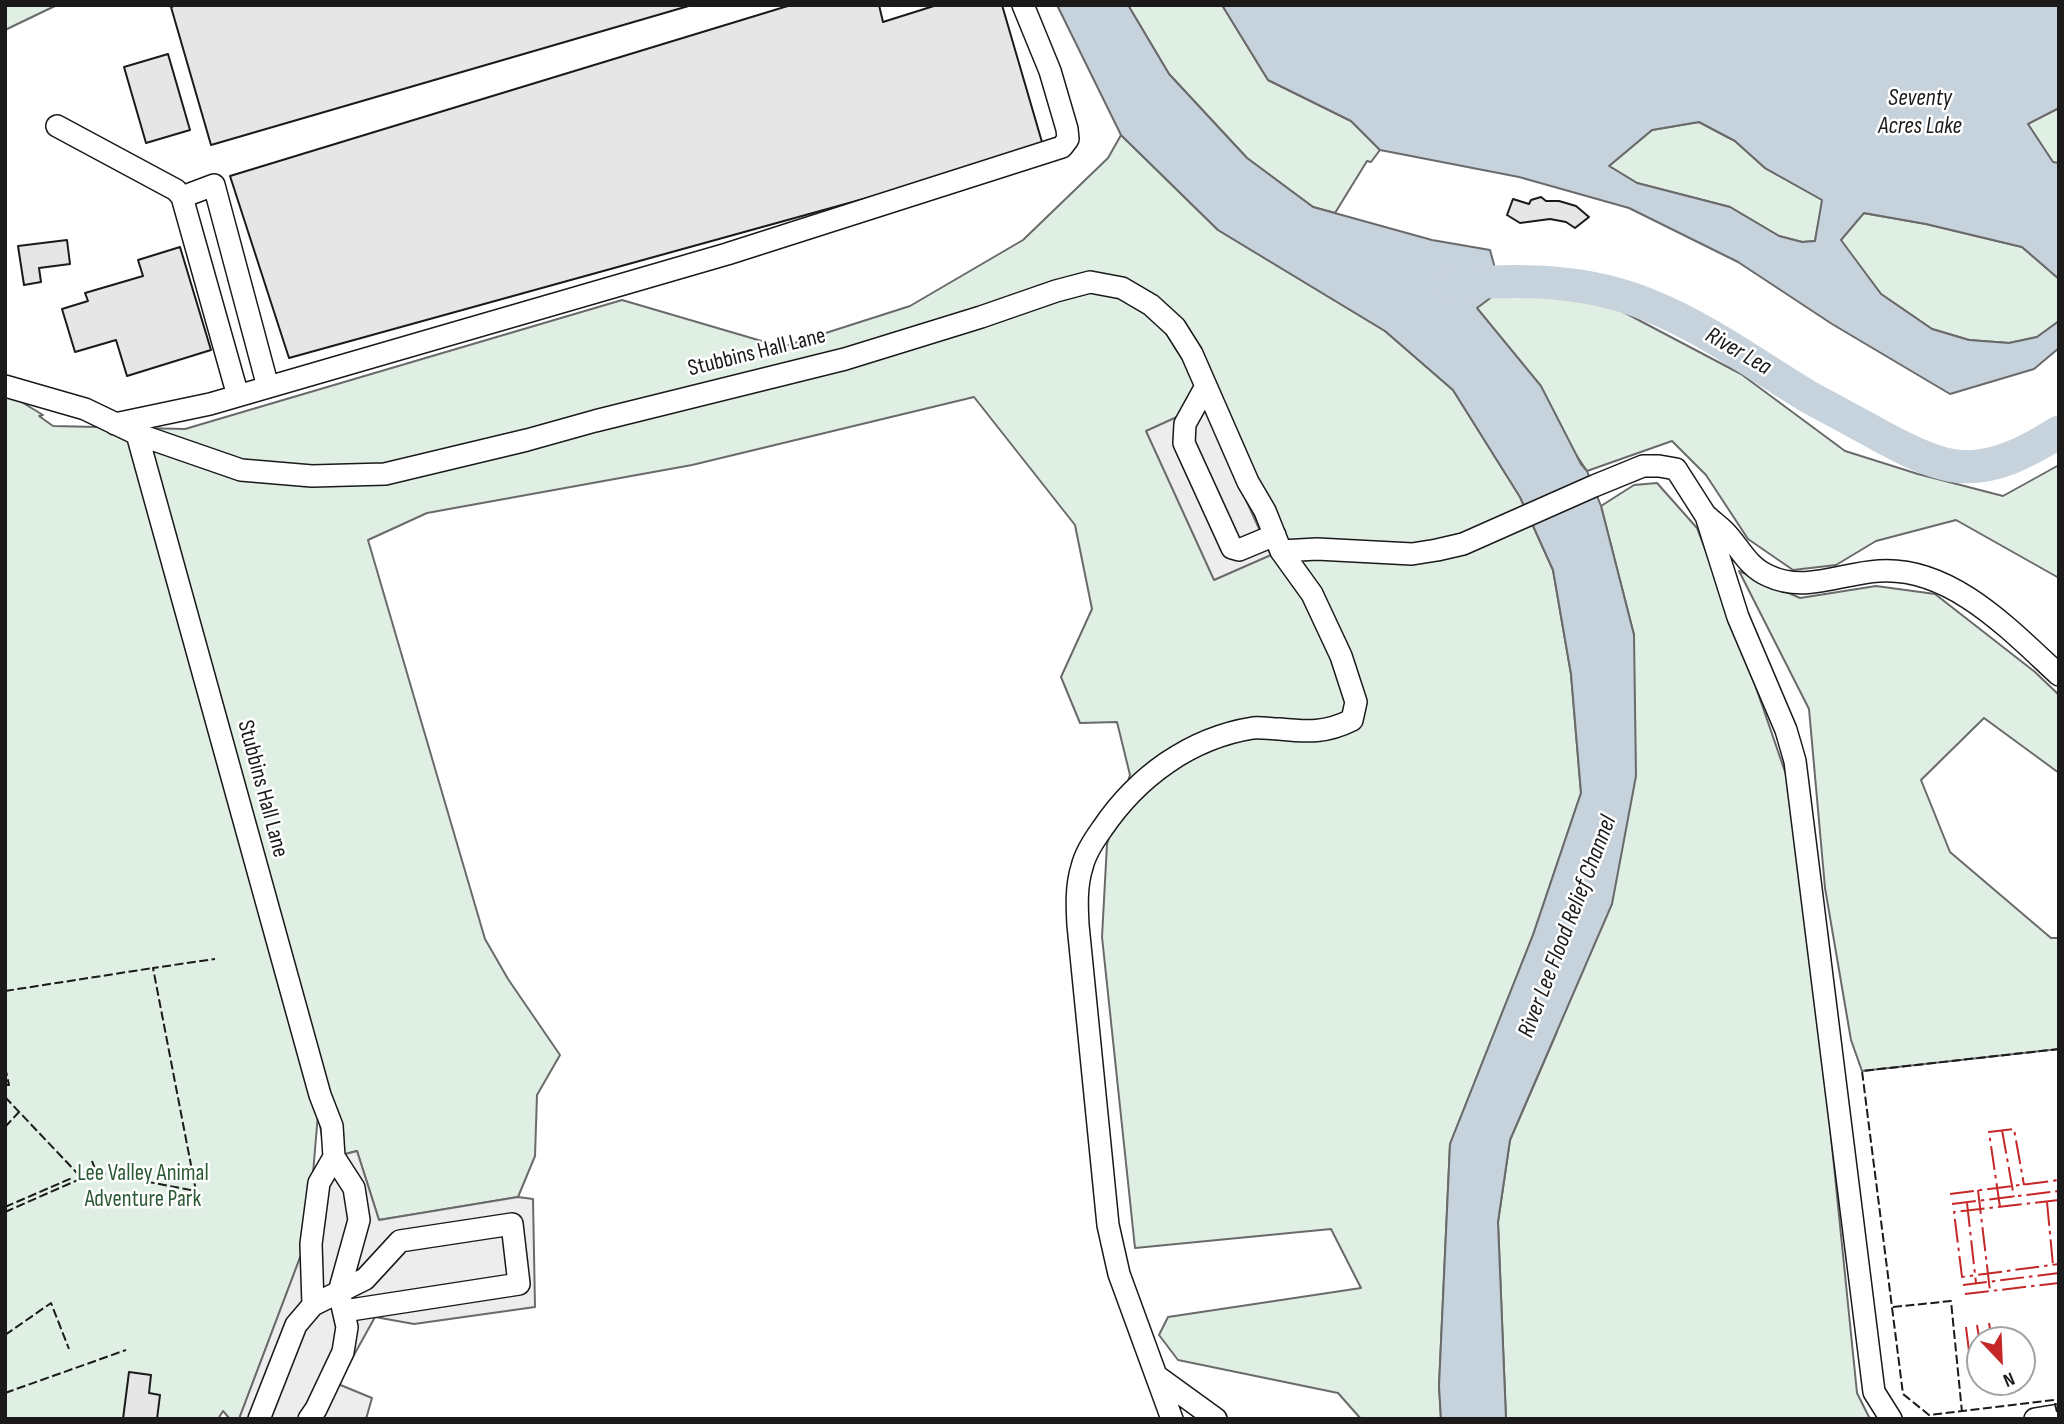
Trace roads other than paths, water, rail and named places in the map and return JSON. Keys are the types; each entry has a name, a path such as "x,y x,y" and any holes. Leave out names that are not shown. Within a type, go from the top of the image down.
{"lane":[{"path":"115,424 238,396 727,254 1062,147 1068,139 1067,129 1050,71 1023,5"},
{"path":"57,126 176,190 182,197 238,396"},
{"path":"182,197 214,185 268,387"},
{"name":"Stubbins Hall Lane","path":"5,386 85,409 137,435 241,470 312,476 385,474 845,359 1090,282 1122,288 1151,305 1175,327 1192,354 1278,543 1312,594 1341,656 1356,702 1352,720 1334,729 1307,732 1257,727 1231,732 1175,757 1130,793 1112,814 1095,839 1082,866 1077,896 1078,925 1108,1225 1119,1273 1158,1377"},
{"path":"1206,386 1185,424 1184,443 1232,548 1239,550 1278,543 1317,549 1412,554 1463,544 1643,466 1676,469 1706,516 1738,617 1786,730 1795,761 1874,1392 1891,1419"},
{"name":"Stubbins Hall Lane","path":"137,435 316,1082 332,1126 334,1157"},
{"path":"1706,516 1725,532 1747,561 1771,578 1794,583 1816,583 1880,571 1905,572 1917,573 1957,591 1989,614 2059,675"},
{"path":"259,1419 296,1325 313,1305 311,1244 319,1182 334,1157 354,1188 359,1220 341,1302 347,1327 343,1352 309,1419"},
{"path":"313,1305 519,1284 512,1224 400,1241 341,1302"},
{"path":"1158,1377 1172,1419"},
{"path":"1158,1377 1216,1419"},
{"path":"2035,1419 2059,1415"}],"water":[{"name":"River Lee Flood Relief Channel","path":"1057,5 1128,5 1169,74 1247,158 1313,207 1432,240 1490,250 1501,290 1477,308 1541,386 1587,471 1601,506 1634,635 1636,776 1612,904 1510,1140 1498,1222 1506,1419 1441,1419 1439,1386 1450,1144 1533,935 1581,793 1571,674 1553,570 1520,497 1453,390 1385,331 1218,230 1121,135"},
{"name":"Seventy Acres Lake","path":"1222,5 2059,5 2059,108 2028,124 2053,162 2059,163 2059,279 2022,247 1926,224 1864,213 1841,240 1881,294 1932,329 1969,340 2009,343 2037,337 2059,321 2059,348 2034,369 1950,394 1832,324 1738,262 1629,208 1519,177 1380,150 1351,121 1268,80","holes":["1699,122 1735,141 1765,168 1822,200 1815,241 1802,242 1779,236 1730,207 1637,183 1609,166 1652,130"]}],"waterway":[{"name":"River Lea","path":"1453,284 1554,283 1603,290 1627,297 1692,325 1807,396 1899,446 1945,464 1969,467 1997,462 2023,452 2059,432"}],"park label":[{"name":"Lee Valley Animal Adventure Park","path":"143,1187"}]}
